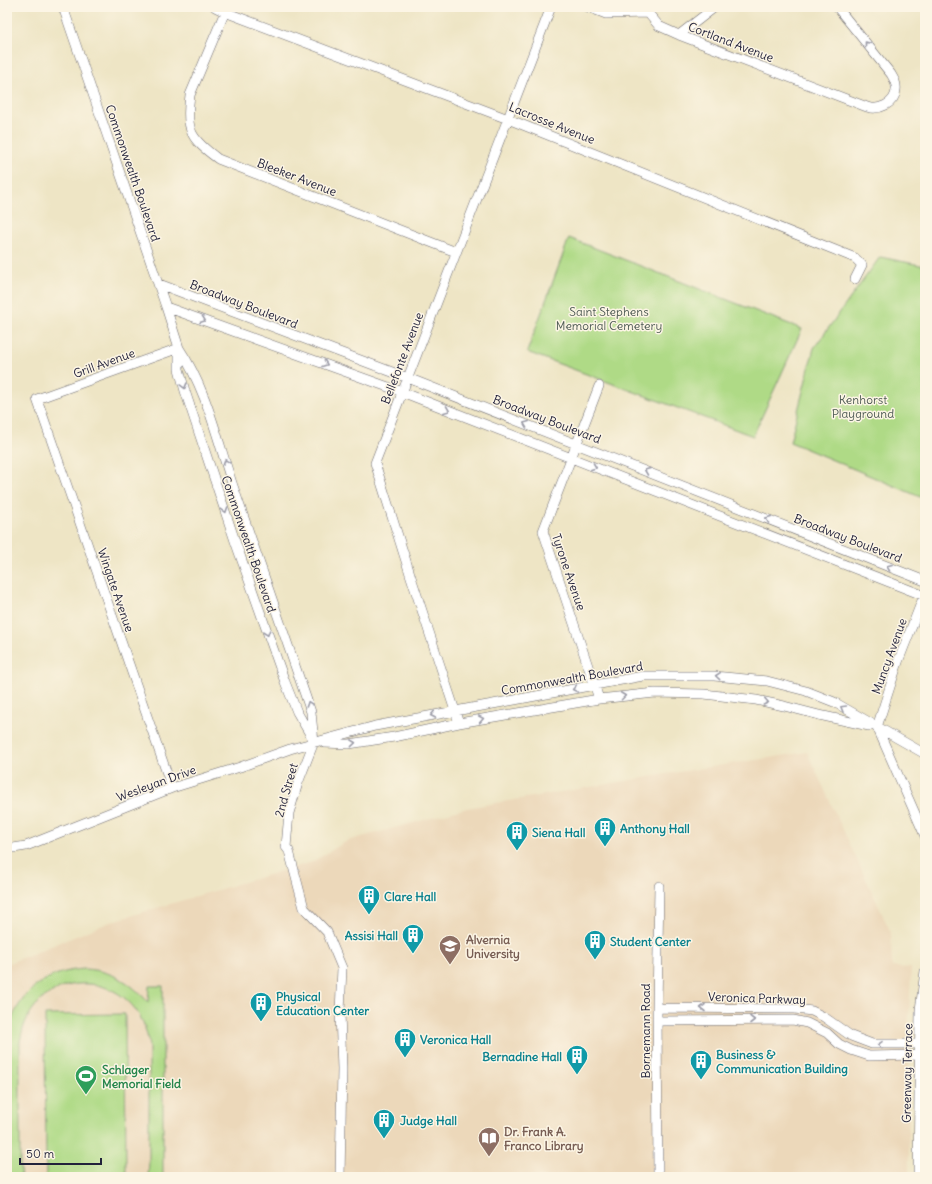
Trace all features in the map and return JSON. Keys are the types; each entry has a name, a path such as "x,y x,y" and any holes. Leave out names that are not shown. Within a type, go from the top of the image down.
{"street":[{"name":"Commonwealth Boulevard","path":"63,7 159,284 179,348 188,362 205,397 233,484 311,712 314,742"},
{"name":"Lacrosse Avenue","path":"215,7 508,119 855,258 862,265 855,279"},
{"name":"Bellefonte Avenue","path":"459,723 375,463 551,7"},
{"name":"Cortland Avenue","path":"588,7 606,14 645,10 658,26 679,35 866,107 872,109 880,108 893,98 896,90 895,81 837,7"},
{"path":"679,35 715,7"},
{"name":"Bleeker Avenue","path":"226,10 190,96 188,111 190,127 195,140 218,159 456,252"},
{"name":"Broadway Boulevard","path":"159,284 408,378 925,581"},
{"path":"166,307 402,392 925,595"},
{"name":"Commonwealth Boulevard","path":"179,348 179,369 185,391 233,534 296,712 314,742"},
{"name":"Grill Avenue","path":"38,399 179,348"},
{"name":"Tyrone Avenue","path":"599,386 543,531 600,700"},
{"name":"Wingate Avenue","path":"38,399 172,788"},
{"name":"Muncy Avenue","path":"877,727 898,662 925,595"},
{"name":"Commonwealth Boulevard","path":"314,742 375,726 643,676 714,676 767,681 834,702 925,754"},
{"name":"Commonwealth Boulevard","path":"314,742 349,744 394,737 459,723 600,700 655,693 724,695 777,704 819,715 877,727"},
{"path":"877,727 925,836"},
{"name":"Wesleyan Drive","path":"7,849 26,846 172,788 314,742"},
{"name":"2nd Street","path":"314,742 298,783 289,813 286,847 289,851 304,908 328,932 342,968 340,1012 342,1068 340,1091 340,1177"},
{"name":"Bornemann Road","path":"658,1177 657,1008 659,886"},
{"name":"Greenway Terrace","path":"918,1177 920,1010 925,971"},
{"name":"Veronica Parkway","path":"657,1008 794,1009 812,1012 824,1017 850,1036 872,1044 919,1044"},
{"name":"Veronica Parkway","path":"657,1021 793,1020 807,1023 827,1033 840,1044 851,1050 869,1056 919,1055"}],"shaded area":[{"name":"Alvernia University","path":"807,752 891,933 892,967 911,968 908,1037 909,1177 7,1177 7,964 113,921 312,862 347,841 467,808 672,773"}],"green space":[{"name":"Saint Stephens Memorial Cemetery","path":"569,238 802,329 753,436 527,352"},
{"name":"Kenhorst Playground","path":"880,257 925,266 925,499 790,442 814,348"},
{"path":"85,969 104,972 128,983 148,1002 149,986 163,986 163,1177 148,1177 149,1048 142,1021 128,1001 109,989 87,984 65,987 44,997 29,1016 20,1042 21,1177 7,1177 7,1034 12,1020 25,996 34,987 57,974"},
{"name":"Schlager Memorial Field","path":"125,1014 126,1177 46,1177 45,1015"}],"place":[{"name":"Anthony Hall","path":"605,848"},
{"name":"Siena Hall","path":"517,852"},
{"name":"Clare Hall","path":"369,916"},
{"name":"Assisi Hall","path":"413,954"},
{"name":"Student Center","path":"595,960"},
{"name":"Alvernia University","path":"450,966"},
{"name":"Physical Education Center","path":"261,1022"},
{"name":"Veronica Hall","path":"405,1058"},
{"name":"Bernadine Hall","path":"577,1076"},
{"name":"Business & Communication Building","path":"701,1080"},
{"name":"Schlager Memorial Field","path":"86,1096"},
{"name":"Judge Hall","path":"384,1140"},
{"name":"Dr. Frank A. Franco Library","path":"489,1158"}]}
